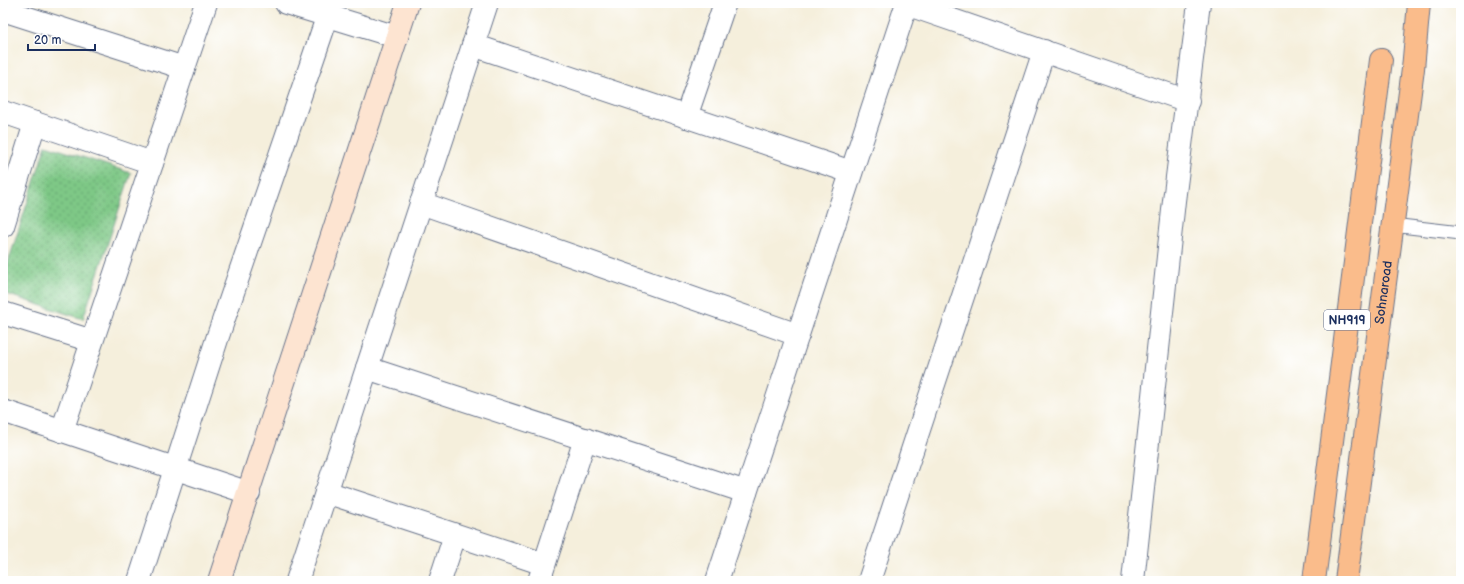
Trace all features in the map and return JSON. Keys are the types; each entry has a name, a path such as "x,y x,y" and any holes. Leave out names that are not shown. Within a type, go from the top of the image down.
{"highway":[{"name":"Sohnaroad","path":"1346,581 1419,3"},
{"name":"NH919","path":"1314,581 1381,60"}],"street":[{"path":"62,431 206,3"},
{"path":"286,3 329,10 397,37"},
{"path":"219,581 408,3"},
{"path":"297,581 486,3"},
{"path":"686,117 725,3"},
{"path":"1133,581 1173,209 1188,101 1199,3"},
{"path":"717,581 907,4 1188,101"},
{"path":"3,10 184,68"},
{"path":"139,581 175,468 329,10"},
{"path":"473,45 851,172"},
{"path":"869,581 1044,51"},
{"path":"3,112 152,163"},
{"path":"3,226 35,123"},
{"path":"421,203 798,335"},
{"path":"3,312 92,341"},
{"path":"367,368 746,492"},
{"path":"3,411 249,493"},
{"path":"326,492 455,535 541,573 585,439"},
{"path":"440,581 455,535"}],"lane":[{"path":"1392,225 1461,233"}],"green space":[{"path":"46,145 131,173 83,319 3,293 3,278"}]}
